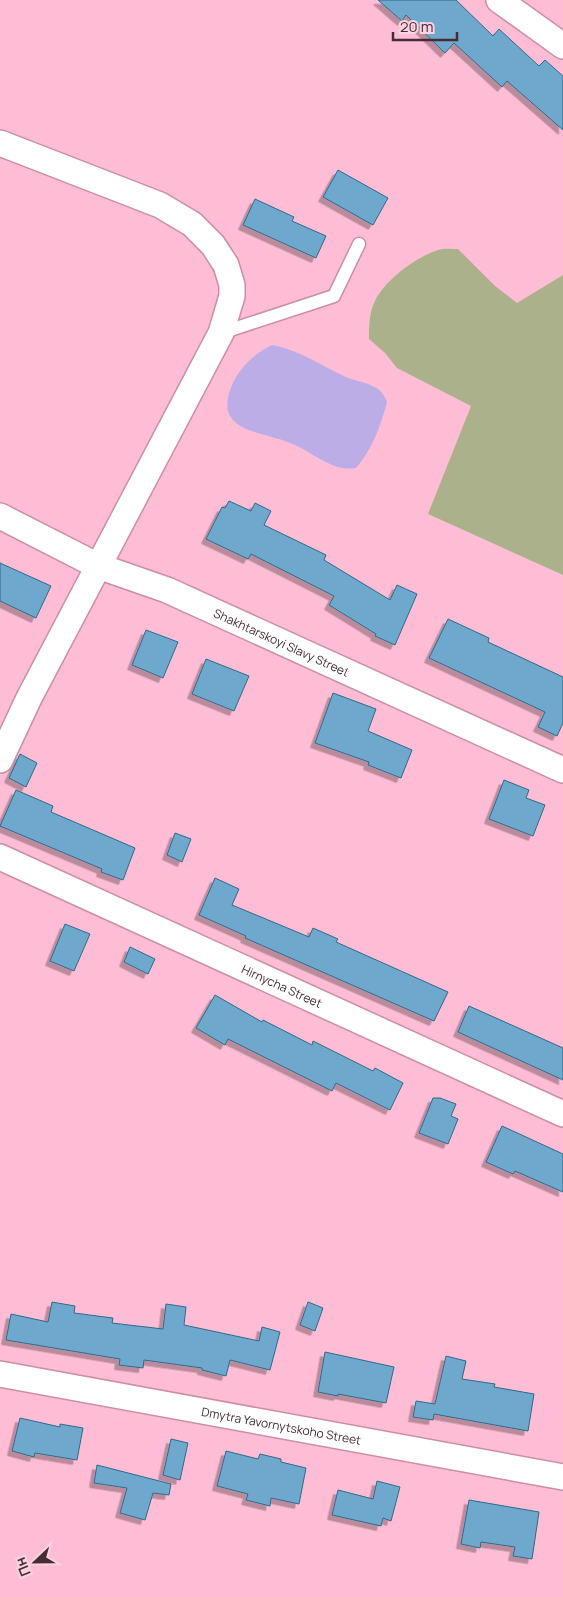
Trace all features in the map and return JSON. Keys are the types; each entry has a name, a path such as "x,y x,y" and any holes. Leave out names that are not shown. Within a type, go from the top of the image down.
{"street":[{"path":"499,0 563,46"},
{"path":"0,143 160,205 192,224 213,245 226,265 232,285 232,296 221,334 29,698 0,760"},
{"name":"Shakhtarskoyi Slavy Street","path":"0,516 98,566 167,590 563,770"},
{"name":"Hirnycha Street","path":"0,857 563,1114"},
{"name":"Dmytra Yavornytskoho Street","path":"0,1374 563,1477"}],"lane":[{"path":"221,334 334,296 359,244"}],"green space":[{"path":"443,249 458,249 495,286 517,303 563,275 563,575 428,514 471,406 397,368 385,353 369,339 373,305 386,285 402,270 429,253"}],"shaded area":[{"path":"272,345 292,350 346,377 371,385 383,395 387,402 379,428 367,453 356,468 340,468 297,446 257,433 235,422 229,413 227,401 232,385 243,367"}],"building":[{"path":"378,0 456,0 493,36 499,29 539,66 545,60 563,76 563,130 507,81 502,87 454,43 445,53 406,15 402,21"},
{"path":"338,170 388,198 373,225 323,197"},
{"path":"255,199 294,217 292,221 326,236 316,258 243,225"},
{"path":"229,501 251,511 255,503 271,511 264,525 326,555 324,560 390,600 397,585 417,594 395,645 375,636 376,634 329,605 334,596 251,554 248,559 206,539 222,507 225,508"},
{"path":"0,563 51,586 36,618 0,601"},
{"path":"448,619 489,638 488,642 563,677 563,723 557,736 538,727 545,712 429,658"},
{"path":"146,630 178,642 163,678 132,665"},
{"path":"206,659 249,676 234,711 192,694"},
{"path":"333,693 376,709 368,731 412,750 401,778 368,765 369,762 315,743"},
{"path":"20,754 37,763 26,787 9,778"},
{"path":"504,780 529,790 526,798 545,805 533,836 489,819"},
{"path":"16,790 53,806 51,812 135,848 123,880 101,872 102,869 0,826"},
{"path":"175,833 191,839 182,862 167,855"},
{"path":"215,878 239,889 232,905 309,937 313,928 338,939 336,942 448,992 434,1021 245,938 246,936 199,915"},
{"path":"65,924 90,934 74,971 50,961"},
{"path":"130,947 155,959 148,974 124,962"},
{"path":"215,995 262,1022 263,1020 312,1045 313,1041 373,1071 375,1068 403,1083 390,1110 336,1083 332,1091 228,1039 225,1045 196,1028"},
{"path":"469,1006 563,1048 563,1080 458,1032"},
{"path":"433,1098 440,1098 456,1104 451,1116 458,1119 448,1144 419,1133"},
{"path":"502,1126 563,1154 563,1192 515,1171 513,1174 486,1162"},
{"path":"52,1302 75,1306 74,1313 113,1318 112,1323 163,1329 166,1304 186,1307 184,1325 259,1341 262,1327 280,1332 270,1370 230,1360 226,1376 202,1370 202,1368 144,1360 143,1368 119,1365 120,1359 6,1340 11,1314 48,1322"},
{"path":"308,1302 323,1308 315,1331 300,1325"},
{"path":"325,1352 394,1367 386,1403 318,1392"},
{"path":"446,1356 466,1361 462,1379 495,1384 494,1387 534,1394 528,1431 434,1414 433,1420 413,1417 416,1401 435,1404"},
{"path":"20,1418 60,1427 60,1424 83,1428 77,1460 35,1453 34,1457 12,1451"},
{"path":"171,1439 188,1443 180,1480 163,1475"},
{"path":"226,1451 258,1459 260,1454 281,1459 281,1462 306,1468 299,1504 271,1498 270,1506 246,1500 248,1494 217,1486"},
{"path":"97,1465 171,1484 169,1495 153,1493 145,1520 120,1513 127,1488 94,1483"},
{"path":"377,1481 400,1487 391,1521 383,1518 381,1526 332,1515 338,1490 373,1499"},
{"path":"469,1500 539,1512 532,1559 513,1556 515,1547 481,1542 480,1548 461,1544"}]}
